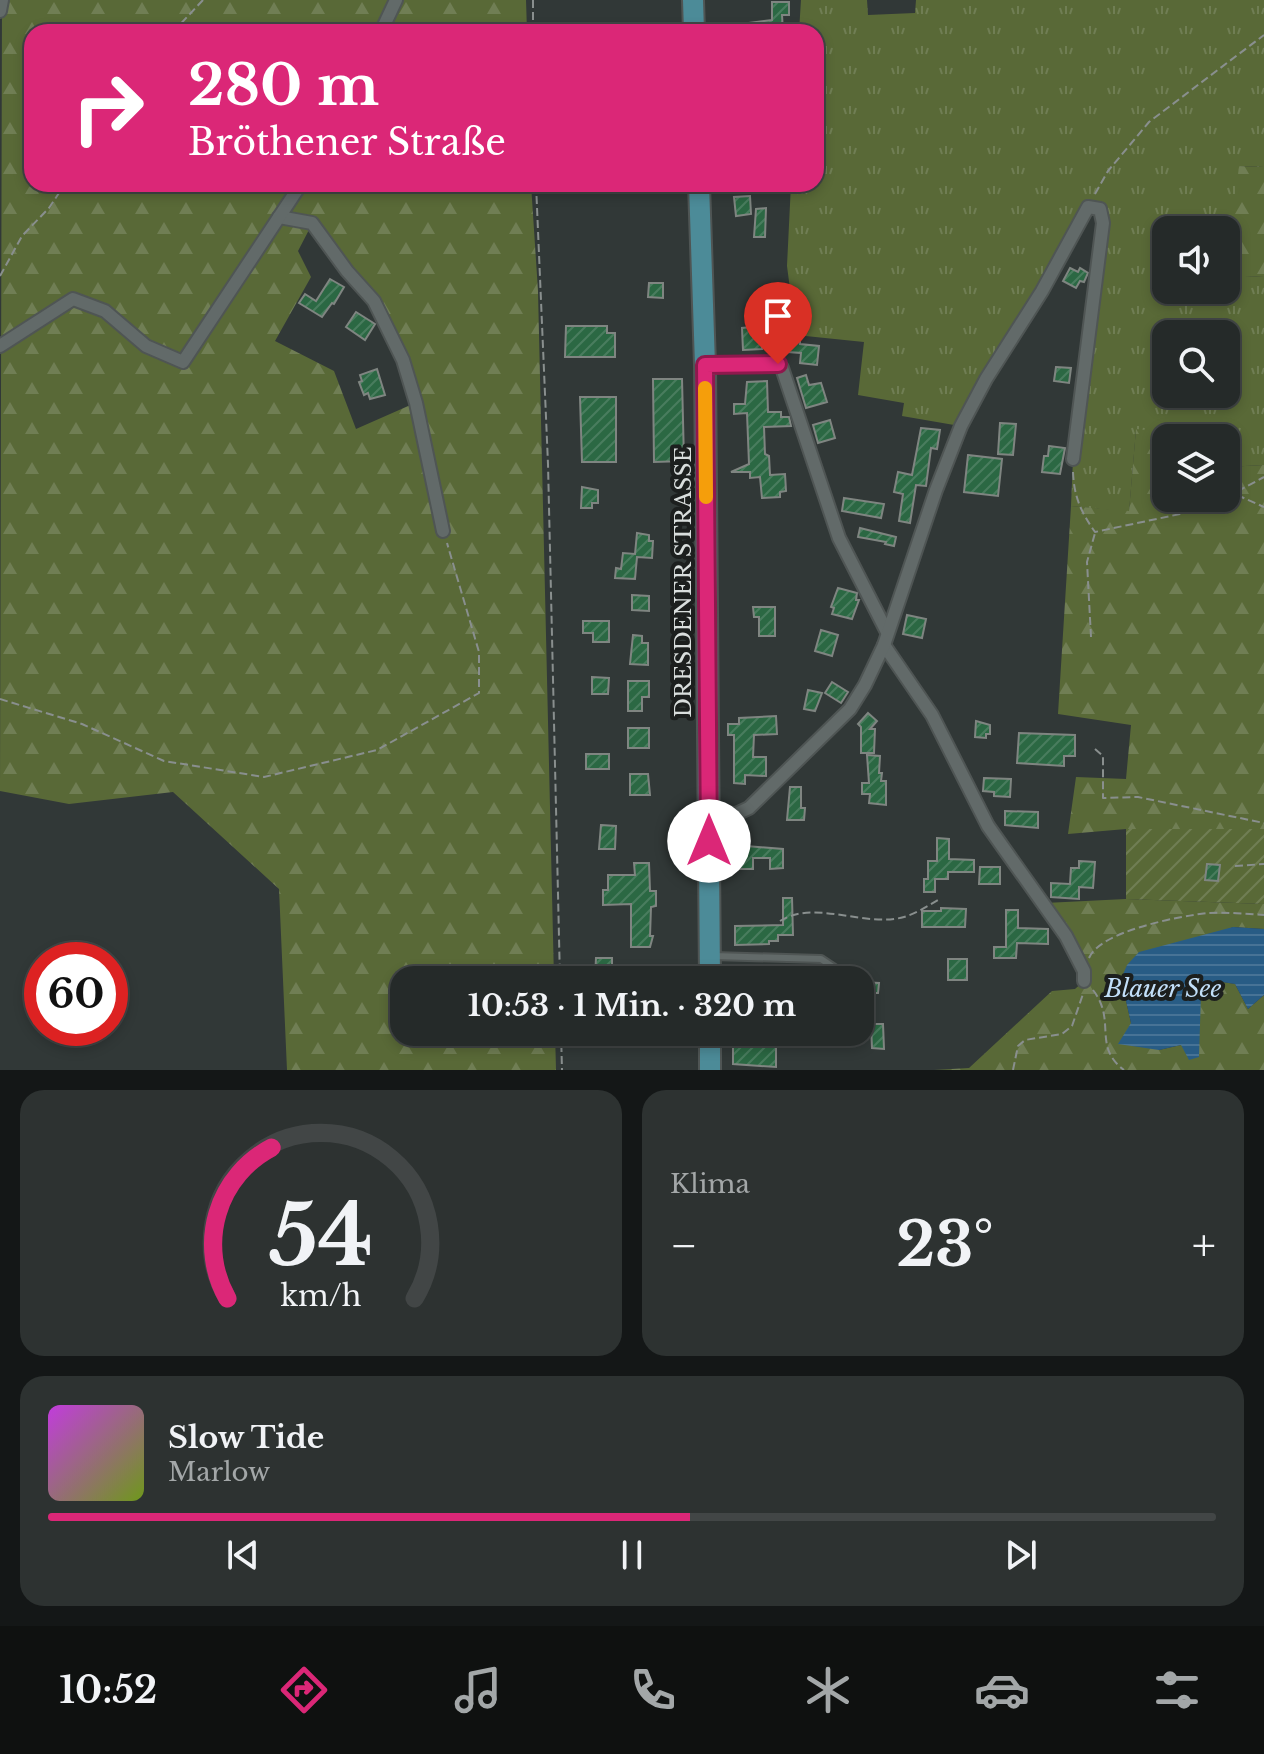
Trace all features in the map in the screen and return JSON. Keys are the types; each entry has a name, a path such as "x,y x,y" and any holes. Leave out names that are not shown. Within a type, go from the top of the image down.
{"main road":[{"path":"693,0 694,24"},
{"name":"DRESDENER STRASSE","path":"699,192 705,365 710,966"},
{"path":"710,1046 710,1070"}],"street":[{"path":"0,11 2,0"},
{"path":"385,24 396,0"},
{"path":"0,346 73,299 105,311 146,346 183,362 296,192"},
{"path":"709,813 736,814 749,808 850,709 865,685 886,638 961,426 1088,207 1100,209 1103,223 1073,459"},
{"path":"279,217 312,223 347,271 374,301 403,360 416,403 443,531"},
{"path":"705,365 778,364 782,368 831,519 886,638 932,715 988,826 1045,903 1084,976"}],"lane":[{"path":"710,955 821,959 832,966"}],"path":[{"path":"180,24 203,0"},
{"path":"533,0 533,24"},
{"path":"1088,207 1108,171 1149,122 1264,35"},
{"path":"0,276 22,236 60,192"},
{"path":"536,192 548,464 560,966"},
{"path":"1073,459 1074,493 1081,512 1095,532 1087,562 1091,637"},
{"path":"1240,491 1264,477"},
{"path":"1240,496 1264,507"},
{"path":"1095,532 1186,512"},
{"path":"0,699 82,724 164,761 264,777 377,750 479,693 479,652 443,531"},
{"path":"1095,749 1103,756 1103,798 1138,797 1264,823"},
{"path":"1235,866 1264,864"},
{"path":"780,921 792,914 827,914 850,918 905,917 938,900"},
{"path":"1013,1070 1018,1046 1025,1040 1062,1034 1072,1026 1093,949 1144,926 1209,913 1264,915"},
{"path":"1084,976 1101,1000 1106,1016 1106,1049 1111,1060 1124,1070"},
{"path":"561,1046 562,1070"}],"green space":[{"path":"2,0 526,0 527,24 24,24 24,192 532,192 538,291 554,966 390,966 390,1046 555,1046 556,1070 287,1070 279,889 173,792 69,804 0,791","holes":["312,224 374,301 415,403 356,429 334,371 275,341 311,277 298,251"]},
{"path":"801,0 867,0 868,15 915,13 916,0 1264,0 1264,167 1240,166 1245,276 1264,277 1264,465 1240,466 1240,424 1152,424 1152,431 1136,430 1129,512 1071,506 1073,459 1103,223 1089,206 960,426 902,416 904,403 858,395 864,342 796,335 787,266 791,192 824,192 824,24 800,24"},
{"path":"1239,166 1264,167 1264,277 1240,274 1240,216 1233,216"},
{"path":"1136,429 1152,431 1152,512 1240,512 1240,466 1264,465 1264,829 1126,829 1068,834 1076,777 1126,779 1131,725 1058,714 1071,506 1129,511"},
{"path":"1126,829 1264,829 1264,904 1126,899"},
{"path":"1126,899 1264,904 1264,929 1233,927 1121,979 1131,1023 1159,1050 1181,1045 1201,993 1216,981 1235,984 1248,1009 1264,995 1264,1070 934,1070 969,1068 1052,991 1075,989 1084,981 1045,903"}],"water":[{"name":"Blauer See","path":"1233,927 1264,929 1264,995 1248,1009 1235,984 1216,981 1201,993 1199,1057 1189,1060 1181,1045 1159,1050 1118,1044 1131,1023 1121,979 1127,965 1139,952"}],"building":[{"path":"772,2 789,2 789,15 782,15 783,24 740,24 772,20"},
{"path":"750,196 751,214 736,216 734,197"},
{"path":"766,208 765,237 754,237 756,209"},
{"path":"1070,268 1078,272 1080,268 1088,273 1084,282 1080,281 1076,288 1063,281"},
{"path":"330,279 344,287 322,317 299,303 305,294 316,301"},
{"path":"649,283 663,283 663,298 648,297"},
{"path":"783,306 784,316 754,318 754,308"},
{"path":"356,312 375,324 365,340 346,327"},
{"path":"566,326 607,326 607,333 615,333 615,357 565,357"},
{"path":"761,326 762,349 743,350 742,328"},
{"path":"789,340 819,346 817,365 800,363 801,353 788,352"},
{"path":"1056,367 1071,368 1069,383 1054,381"},
{"path":"377,369 385,395 370,399 368,393 364,395 360,375"},
{"path":"806,375 809,385 821,383 827,402 806,408 797,378"},
{"path":"653,379 682,379 684,461 654,462"},
{"path":"767,381 768,412 781,412 781,417 789,417 791,426 764,427 770,475 785,474 786,491 780,492 780,497 762,498 760,477 750,478 750,472 731,472 749,464 747,413 734,414 734,404 745,404 747,382"},
{"path":"580,397 616,397 616,462 582,462"},
{"path":"830,420 835,438 818,443 813,425"},
{"path":"1000,423 1016,424 1013,455 998,454"},
{"path":"921,428 940,430 937,449 931,448 926,486 916,485 910,523 899,521 903,494 894,492 898,472 912,475"},
{"path":"1049,446 1065,448 1060,474 1042,472"},
{"path":"968,455 1002,459 998,496 964,492"},
{"path":"582,487 598,490 598,503 592,503 592,508 581,508"},
{"path":"844,498 884,504 881,518 842,511"},
{"path":"860,528 896,537 894,546 858,537"},
{"path":"637,533 649,535 649,541 653,541 652,558 637,557 635,579 615,578 616,568 621,569 623,553 635,554"},
{"path":"838,588 857,593 856,600 859,600 852,619 832,614 834,608 831,607"},
{"path":"632,595 649,596 649,611 632,610"},
{"path":"753,607 775,607 775,636 759,636 759,617 754,617"},
{"path":"907,615 926,619 922,638 903,634"},
{"path":"583,621 609,621 609,642 593,642 593,633 583,633"},
{"path":"821,630 838,635 832,656 815,651"},
{"path":"633,635 642,636 642,643 648,643 648,665 630,664"},
{"path":"592,677 609,678 608,694 592,694"},
{"path":"628,681 649,681 649,697 642,697 642,711 628,711"},
{"path":"832,682 848,692 841,703 825,693"},
{"path":"808,690 822,693 815,711 804,709"},
{"path":"868,713 877,721 870,729 875,729 874,753 861,753 861,727 858,724"},
{"path":"776,716 777,734 754,735 753,757 766,757 766,776 745,775 745,784 734,783 734,735 728,735 728,724 739,724 739,718"},
{"path":"976,721 990,725 990,734 986,734 986,738 975,737"},
{"path":"628,728 649,728 649,748 628,748"},
{"path":"1019,733 1075,735 1075,756 1064,756 1064,766 1017,763"},
{"path":"586,754 609,754 609,769 586,769"},
{"path":"867,755 880,756 879,773 882,773 881,781 886,781 886,805 869,803 870,794 862,794 862,783 869,783"},
{"path":"630,774 648,774 650,795 630,795"},
{"path":"984,778 1011,779 1010,797 994,796 994,792 983,791"},
{"path":"790,787 801,787 804,820 787,820"},
{"path":"1005,811 1038,812 1038,828 1005,825"},
{"path":"601,825 616,826 615,849 599,849"},
{"path":"937,838 949,839 949,859 974,860 974,872 948,872 948,879 935,879 935,892 924,892 928,861 937,861"},
{"path":"734,845 783,849 783,868 770,869 770,858 753,858 753,869 735,869"},
{"path":"1079,861 1095,862 1093,888 1079,887 1079,899 1051,897 1051,883 1070,884 1071,868 1079,868"},
{"path":"634,863 649,863 650,891 656,891 656,906 651,907 650,936 653,936 650,947 631,947 631,904 603,905 603,890 608,890 608,875 635,875"},
{"path":"1207,864 1220,865 1218,881 1205,880"},
{"path":"980,867 1000,867 1000,884 979,884"},
{"path":"783,898 792,898 793,935 778,935 778,941 769,941 769,944 735,945 735,926 783,925"},
{"path":"941,908 966,909 965,927 922,927 922,911 941,911"},
{"path":"1006,910 1018,910 1018,928 1048,929 1048,944 1017,943 1016,958 994,958 994,947 1006,947"},
{"path":"596,958 612,958 612,966 596,966"},
{"path":"948,959 967,959 967,980 948,980"},
{"path":"874,983 879,983 878,993 874,993"},
{"path":"874,1024 883,1024 884,1049 872,1048"},
{"path":"733,1046 776,1046 776,1067 733,1064"}],"slow traffic":[{"path":"705,388 706,497"}],"route":[{"path":"709,841 705,365 778,364"}]}
